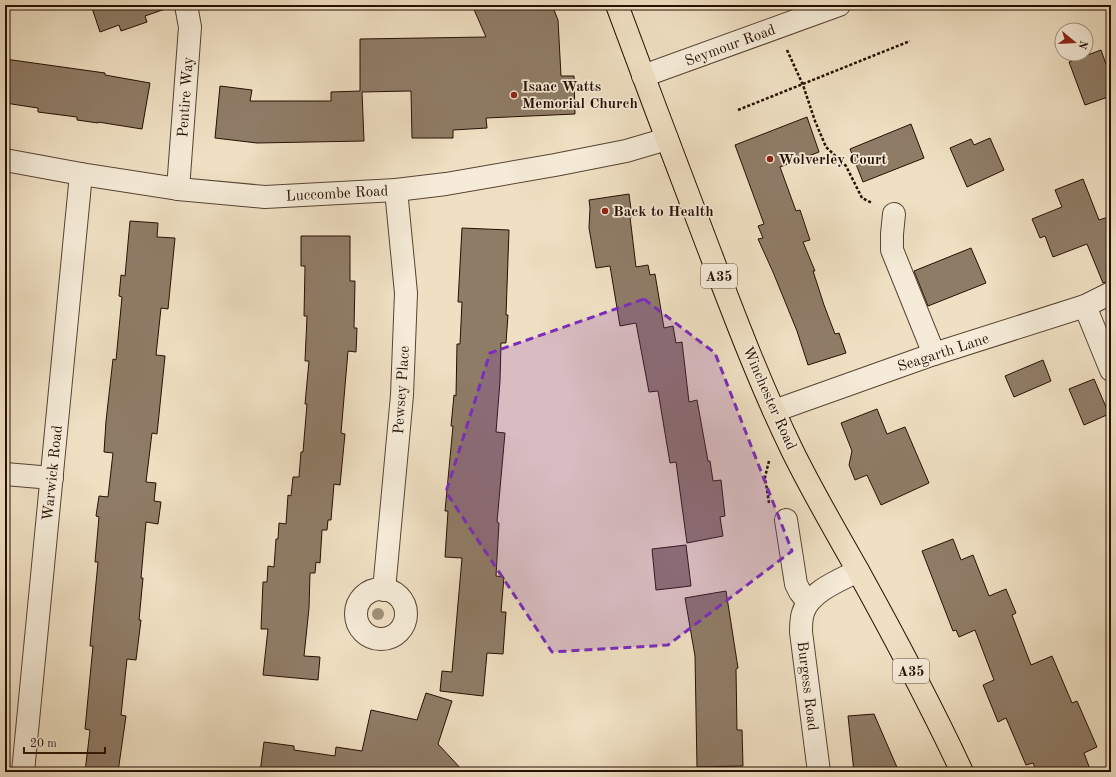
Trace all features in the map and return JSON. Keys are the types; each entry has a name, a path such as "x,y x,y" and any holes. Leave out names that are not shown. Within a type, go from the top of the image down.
{"main road":[{"name":"Winchester Road","path":"617,5 738,325 774,411 800,464 938,721 962,772"}],"street":[{"name":"Pentire Way","path":"178,189 190,27 186,5"},
{"name":"Seymour Road","path":"643,76 839,5"},
{"name":"Luccombe Road","path":"5,160 81,174 178,189 265,198 396,190 446,184 555,166 626,151 667,139"},
{"name":"Warwick Road","path":"23,772 81,174"},
{"name":"Pewsey Place","path":"384,590 402,395 406,293 396,190"},
{"path":"894,214 892,250 934,354"},
{"name":"Seagarth Lane","path":"774,411 934,354 1085,306 1111,293"},
{"path":"1085,306 1111,370"},
{"path":"5,474 52,478"},
{"path":"786,520 796,584 808,602 818,593 858,571"},
{"name":"Burgess Road","path":"808,602 802,613 801,632 819,772"}],"path":[{"path":"738,110 910,41"},
{"path":"787,50 803,85 826,146 846,166 862,198 894,214"}],"highlighted area":[{"path":"644,299 715,353 792,551 668,645 552,652 446,492 490,353"}],"building":[{"path":"91,5 167,5 168,8 145,16 147,22 121,31 119,25 100,32"},
{"path":"472,5 552,5 558,20 561,76 574,76 575,114 486,118 487,128 453,130 453,138 412,138 411,91 362,92 364,141 257,143 215,138 220,86 252,90 250,101 331,101 331,92 360,91 360,39 486,37"},
{"path":"1101,50 1106,64 1111,62 1111,96 1085,105 1069,62 1094,62 1094,53"},
{"path":"5,59 105,73 105,75 150,83 142,129 77,120 77,117 38,112 38,108 5,103"},
{"path":"807,117 819,152 780,167 796,211 800,210 810,240 803,242 815,271 813,271 824,305 835,334 839,333 846,353 808,365 797,331 758,239 763,238 758,226 764,224 735,145"},
{"name":"Wolverley Court","path":"911,124 924,158 863,182 850,149"},
{"path":"990,138 1004,170 967,187 950,148 971,139 974,145"},
{"path":"1083,179 1099,220 1111,216 1111,281 1103,283 1087,244 1053,257 1045,236 1040,238 1032,219 1062,207 1055,190"},
{"path":"629,194 636,267 648,265 650,275 655,274 664,328 673,326 676,343 682,342 689,402 697,400 713,481 721,480 725,516 720,517 723,536 687,543 676,462 670,463 658,391 649,392 636,323 620,326 610,266 596,268 589,228 589,200"},
{"path":"130,221 158,223 157,237 175,238 168,309 161,308 156,355 165,356 157,434 152,433 146,482 156,483 154,501 161,502 158,524 146,522 141,578 143,578 139,620 141,620 136,660 127,659 121,715 126,716 118,772 85,772 90,730 85,729 93,646 90,646 98,562 95,562 99,517 96,516 99,496 108,497 113,453 104,452 106,421 113,359 116,360 122,297 119,296 121,275 125,276"},
{"path":"462,228 509,230 506,315 508,315 506,343 501,343 496,432 505,433 497,522 499,523 496,576 504,577 501,612 506,612 503,654 487,653 483,696 440,691 442,671 452,672 462,558 445,557 448,511 445,511 453,426 451,426 454,395 456,396 457,344 460,344 462,302 458,302"},
{"path":"301,236 350,236 350,281 355,281 354,328 357,328 356,352 348,351 341,433 345,434 340,485 334,484 331,520 328,520 327,530 322,530 320,563 316,562 315,573 310,573 309,608 304,656 320,657 318,680 263,675 268,629 261,629 263,582 267,582 268,566 274,567 279,523 286,524 288,495 291,496 293,477 299,477 301,452 303,452 309,361 305,361 307,316 304,316 305,266 301,266"},
{"path":"971,248 986,283 928,306 914,271"},
{"path":"1043,360 1051,381 1014,397 1005,376"},
{"path":"1094,379 1109,414 1084,425 1069,389"},
{"path":"877,409 887,434 905,427 929,483 881,505 867,475 855,480 849,465 852,451 841,423"},
{"path":"953,539 961,560 973,555 989,596 1006,589 1016,613 1012,615 1031,665 1052,656 1072,703 1077,701 1097,747 1084,753 1091,772 1037,772 1033,763 1026,765 1006,718 998,722 983,685 994,680 975,630 959,637 956,630 953,631 922,551"},
{"path":"686,545 691,586 656,590 652,549"},
{"path":"726,591 738,668 736,669 737,730 742,730 743,766 697,767 695,656 685,598"},
{"path":"426,693 452,701 438,744 464,772 260,772 264,742 294,746 294,750 335,756 336,747 362,751 371,710 417,720"},
{"path":"874,714 899,772 854,772 848,716"}],"place":[{"name":"Isaac Watts Memorial Church","path":"514,95"},
{"name":"Wolverley Court","path":"770,159"},
{"name":"Back to Health","path":"605,211"}]}
